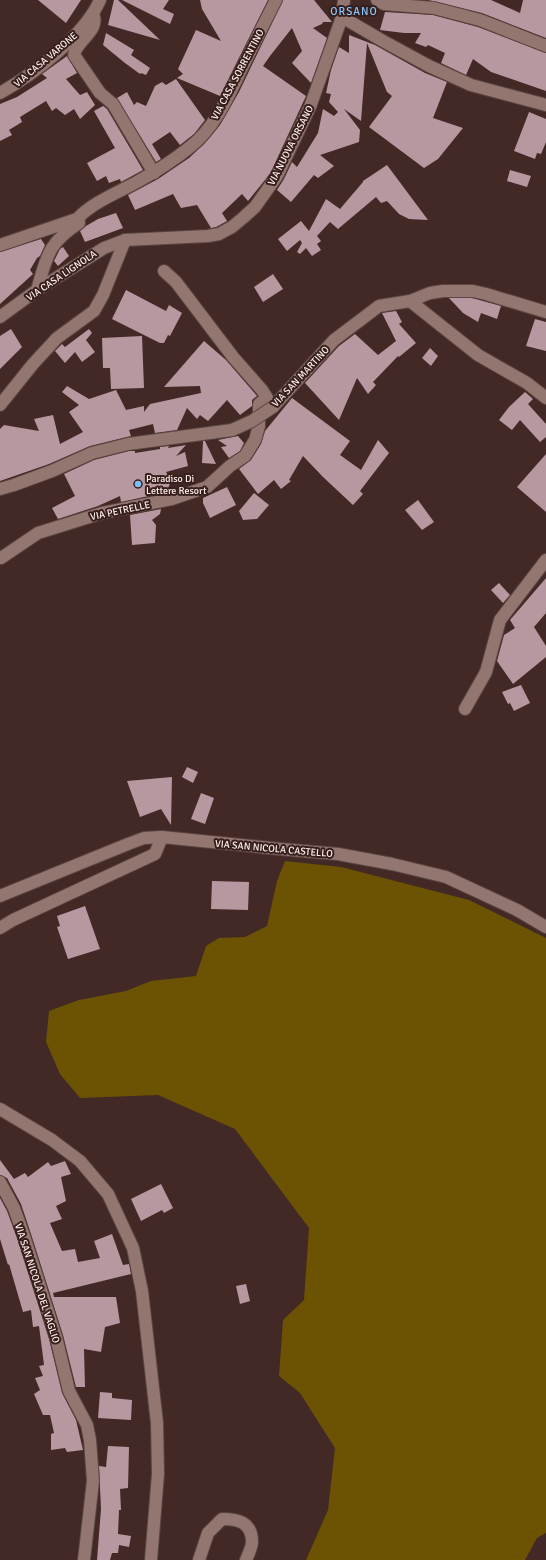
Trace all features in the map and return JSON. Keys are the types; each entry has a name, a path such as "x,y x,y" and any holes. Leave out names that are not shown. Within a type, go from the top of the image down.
{"street":[{"name":"VIA CASA VARONE","path":"0,93 20,82 66,44 93,14 100,0"},
{"name":"VIA CASA SORRENTINO","path":"154,173 201,138 212,123 230,92 276,0"},
{"name":"VIA NUOVA ORSANO","path":"125,240 208,236 219,234 232,227 255,207 277,176 310,107 342,17 344,0"},
{"path":"377,0 384,4 434,8 480,20 546,46"},
{"path":"0,245 78,219 83,213 99,202 154,173 113,104 100,92 74,56 74,52 84,41 96,23 96,19 93,14"},
{"path":"342,17 429,66 472,85 546,105"},
{"path":"37,290 46,257 52,246 70,229 79,223 78,219"},
{"path":"0,405 33,364 57,338 94,311 103,295 125,240"},
{"name":"VIA CASA LIGNOLA","path":"0,316 37,290 104,248 125,240"},
{"name":"VIA PETRELLE","path":"1,558 38,533 102,513 172,499 207,487 230,466 245,456 255,440 259,420 259,404 267,398 262,390 228,351 176,282 164,271"},
{"name":"VIA SAN MARTINO","path":"0,488 14,485 52,471 92,453 128,444 232,430 252,421 273,407 334,340 379,306 410,301 430,293 443,291 473,291 546,312"},
{"path":"410,301 478,355 527,383 546,398"},
{"path":"465,709 486,672 500,620 546,560"},
{"path":"0,928 13,920 155,854 162,837"},
{"name":"VIA SAN NICOLA CASTELLO","path":"0,896 144,838 162,837 338,854 392,864 446,877 517,910 546,927"},
{"path":"0,1109 52,1140 80,1161 108,1194 133,1248 142,1291 157,1424 158,1474 151,1560"},
{"name":"VIA SAN NICOLA DEL VAGLIO","path":"0,1182 14,1208 24,1236 56,1337 68,1387 87,1425 90,1440 93,1481 84,1560"},
{"path":"199,1560 208,1533 222,1519 235,1519 245,1523 250,1531 253,1543 246,1560"}],"shaded area":[{"path":"285,861 341,867 469,900 546,938 546,1533 537,1538 525,1560 306,1560 328,1510 335,1448 300,1393 279,1376 283,1320 304,1300 309,1228 235,1129 158,1095 80,1098 60,1074 46,1042 49,1011 79,1000 126,991 151,981 196,976 206,946 219,938 245,937 267,926 277,881"}],"building":[{"path":"38,0 81,0 66,23"},
{"path":"114,0 118,0 160,40 108,25"},
{"path":"122,0 169,0 163,9 174,14 170,24"},
{"path":"200,0 268,0 220,96 177,78 183,74 178,69 196,30 221,41 202,9"},
{"path":"283,0 314,0 332,22 323,22 322,24 313,28 327,38 311,83 292,63 302,51 292,28 263,66 306,96 271,172 248,201 242,194 222,213 227,221 216,227 211,228 197,205 181,208 173,194 135,210 128,195 158,179 189,158 204,144 220,125 239,92"},
{"path":"428,0 491,0 520,13 523,0 546,0 546,38 482,13"},
{"path":"385,12 433,15 478,27 546,53 546,91 491,72 473,59 466,75 441,63 445,53 428,45 426,47 415,43 421,33 404,33 380,30"},
{"path":"106,33 134,50 131,55 150,68 146,75 140,74 103,45"},
{"path":"349,35 375,45 425,73 447,82 433,118 463,128 438,159 424,168 369,127 392,96 387,92 367,43 361,121 344,109 360,130 359,142 320,155 334,166 318,178 314,175 291,202 277,190 292,162 297,167 318,133 323,109 334,116 338,112 329,102 331,94 326,93 331,70 339,47 349,53"},
{"path":"67,56 77,73 66,79 80,95 87,92 95,105 80,119 74,109 65,115 56,108 52,111 46,101 20,117 22,122 9,130 12,135 0,141 0,104 17,97 47,78 42,74"},
{"path":"176,79 205,120 194,134 180,145 170,132 152,144 161,159 156,162 117,98 127,92 134,105 137,102 146,106 155,86 162,82 166,85"},
{"path":"103,106 107,109 143,170 121,182 120,179 109,183 106,176 97,181 87,163 115,148 94,111"},
{"path":"529,112 546,119 546,142 541,154 537,153 535,159 514,151"},
{"path":"387,165 428,220 409,219 399,214 387,201 381,203 376,197 338,229 330,222 317,236 321,241 317,244 321,250 312,256 306,248 300,254 297,252 302,243 300,240 287,251 278,239 301,221 309,231 326,199 340,209 363,181"},
{"path":"510,170 531,176 527,187 507,181"},
{"path":"116,213 123,228 85,242 80,231 98,219"},
{"path":"41,239 45,245 40,256 37,258 30,270 33,274 0,304 0,252"},
{"path":"63,247 69,256 58,266 54,261 60,249"},
{"path":"273,274 283,289 263,302 254,287"},
{"path":"126,290 166,311 169,305 182,313 170,336 168,335 164,343 160,343 112,319"},
{"path":"449,298 472,298 501,306 497,319 481,313 478,322 463,313"},
{"path":"396,311 402,322 399,324 416,343 399,357 398,356 373,382 376,385 368,394 357,378 339,420 305,383 339,346 355,334 378,355 396,341 382,313"},
{"path":"535,319 546,322 546,351 526,346"},
{"path":"11,329 22,347 0,369 0,336"},
{"path":"89,329 92,333 86,340 95,352 82,362 75,352 65,363 55,351 62,344 65,347"},
{"path":"142,336 144,388 111,389 110,368 103,368 102,338"},
{"path":"204,341 226,360 257,396 252,400 252,406 240,415 227,400 208,421 200,415 197,419 187,408 177,430 155,433 153,424 129,430 131,436 90,446 49,464 0,481 0,429 4,425 39,431 34,419 53,415 60,444 83,432 69,412 79,405 62,392 67,386 89,399 116,390 126,410 144,406 144,412 150,404 201,393 200,386 164,387"},
{"path":"430,348 438,356 431,366 422,358"},
{"path":"525,392 533,399 528,404 546,424 546,437 540,442 520,420 512,430 499,420 509,407"},
{"path":"292,398 350,441 340,455 361,470 378,440 389,453 360,491 363,494 353,505 303,456 289,480 291,481 281,489 274,480 258,494 239,469 251,460 261,444 265,431"},
{"path":"238,436 244,443 240,451 229,458 221,447 227,446 218,440"},
{"path":"203,441 205,441 216,464 202,463"},
{"path":"186,445 176,456 185,452 188,466 166,472 171,480 167,492 121,502 120,496 98,506 58,519 52,508 75,496 64,474 94,460 129,451 135,451 135,453 160,449 160,447 169,446 168,448"},
{"path":"546,454 546,512 517,487"},
{"path":"227,487 236,505 210,518 203,503 203,498"},
{"path":"254,493 269,505 257,519 243,520 239,511"},
{"path":"418,500 434,522 422,530 405,510"},
{"path":"161,509 160,514 152,520 156,525 155,543 132,545 130,515"},
{"path":"546,578 546,613 534,627 546,646 546,657 513,684 497,661 504,635 515,628 510,620"},
{"path":"499,583 510,595 503,603 491,590"},
{"path":"521,685 530,703 514,711 510,703 508,704 502,692"},
{"path":"187,767 198,772 193,783 182,777"},
{"path":"172,777 171,825 161,809 140,817 127,781"},
{"path":"201,793 214,798 205,824 191,819"},
{"path":"212,881 249,882 248,910 211,909"},
{"path":"85,906 100,949 68,959 57,927 60,926 57,916"},
{"path":"0,1160 14,1179 25,1173 28,1177 48,1162 51,1166 65,1161 71,1174 61,1177 66,1201 56,1206 62,1219 50,1223 62,1251 75,1249 78,1262 100,1258 94,1241 112,1234 123,1265 129,1264 131,1274 53,1293 54,1297 116,1297 120,1323 105,1327 101,1352 84,1349 85,1387 76,1387 63,1335 21,1204 7,1178 0,1175"},
{"path":"161,1184 173,1208 164,1213 162,1210 141,1221 131,1199"},
{"path":"0,1198 7,1211 17,1238 49,1339 62,1393 76,1420 83,1450 67,1452 65,1448 51,1450 51,1434 54,1433 50,1415 43,1415 34,1394 40,1390 35,1378 43,1376 39,1366 44,1365 39,1326 33,1327 31,1310 23,1312 0,1239"},
{"path":"246,1284 250,1301 240,1304 236,1286"},
{"path":"100,1392 112,1393 112,1398 132,1400 131,1420 98,1418"},
{"path":"108,1446 129,1447 128,1488 120,1489 121,1510 119,1510 118,1534 131,1536 129,1547 119,1545 118,1553 112,1553 110,1560 97,1560 101,1509 99,1466 106,1467"}],"place":[{"name":"Paradiso Di Lettere Resort","path":"138,484"}],"district":[{"name":"ORSANO","path":"354,11"}]}
